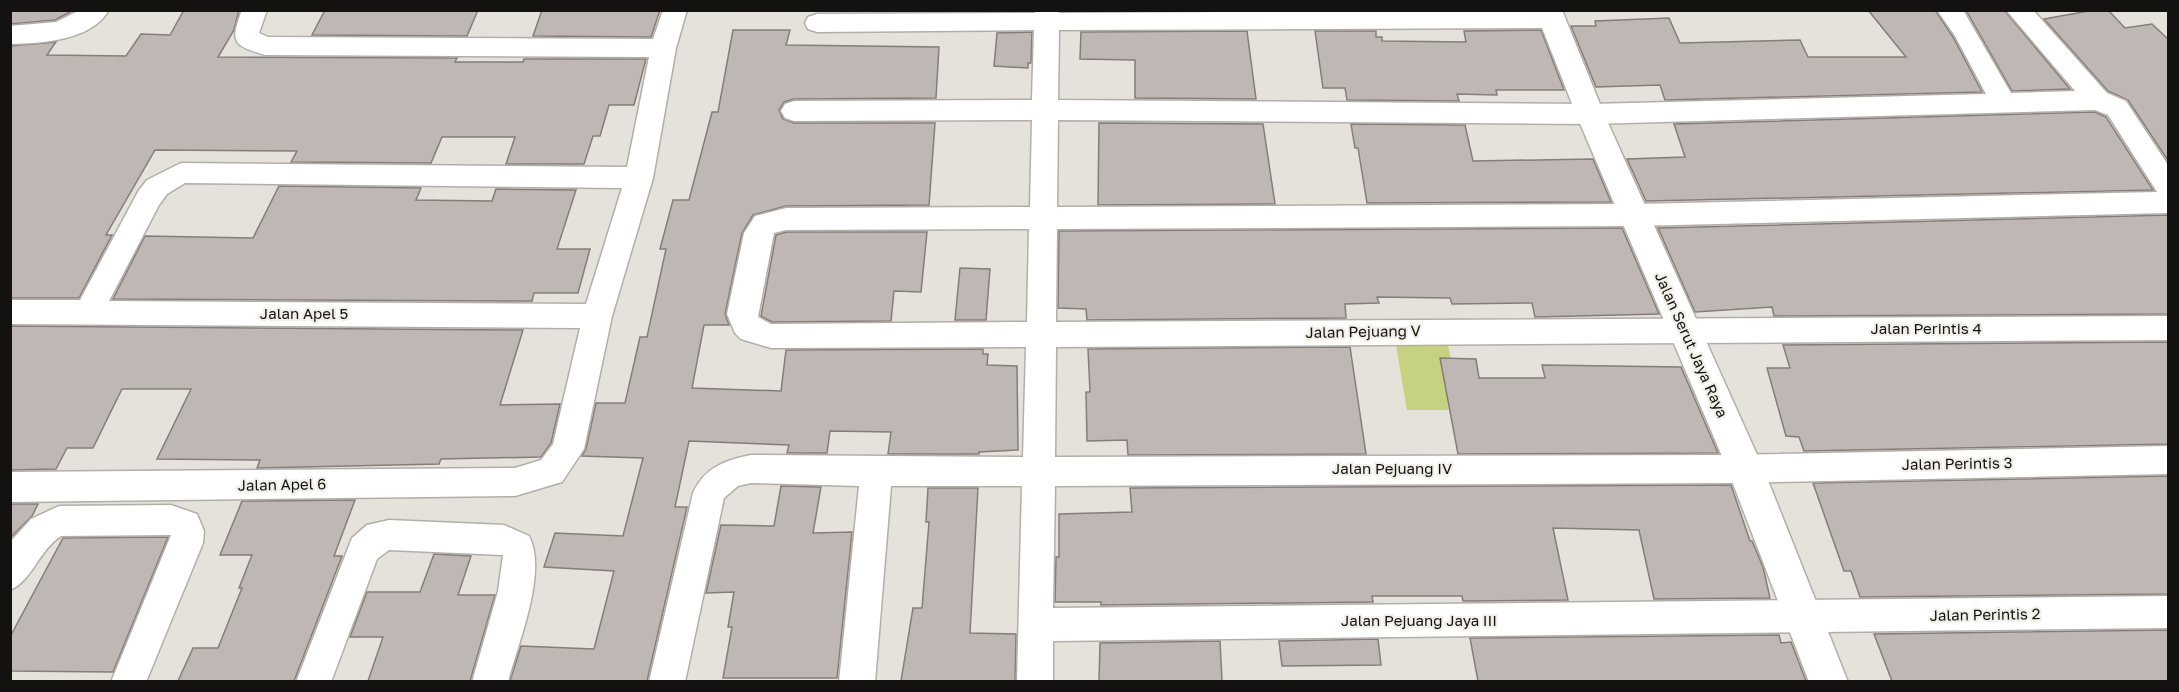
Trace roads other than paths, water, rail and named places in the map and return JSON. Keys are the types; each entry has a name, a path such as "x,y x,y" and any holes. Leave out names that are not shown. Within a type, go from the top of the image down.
{"street":[{"path":"10,35 42,35 63,31 97,10"},
{"path":"255,10 246,33 248,39 265,46 663,48"},
{"path":"597,316 639,178 663,48 675,10"},
{"path":"1949,10 1965,32 2004,103"},
{"path":"2018,10 2098,100"},
{"path":"817,23 1046,16 1550,15"},
{"name":"Jalan Serut Jaya Raya","path":"1550,15 1590,114 1745,468 1802,618 1829,681"},
{"path":"1035,681 1046,16"},
{"path":"794,111 1045,110 1590,114 2098,100 2117,108 2169,186"},
{"path":"88,313 153,193 167,178 181,173 639,178"},
{"path":"1043,217 1634,215 2169,202"},
{"name":"Jalan Pejuang V","path":"1043,217 796,218 773,221 765,224 758,233 742,314 744,324 749,330 771,336 1684,329"},
{"name":"Jalan Apel 5","path":"10,312 597,316"},
{"name":"Jalan Apel 6","path":"10,487 515,482 551,472 568,449 597,316"},
{"name":"Jalan Perintis 4","path":"1684,329 2169,328"},
{"name":"Jalan Perintis 3","path":"1745,468 2169,460"},
{"name":"Jalan Pejuang IV","path":"667,681 709,494 717,481 731,473 751,469 876,472 1745,468"},
{"path":"857,681 876,472"},
{"path":"10,574 32,537 44,527 59,521 171,520 185,525 188,531 186,543 128,681"},
{"path":"313,681 364,549 379,536 388,535 504,540 517,545 520,551 518,573 490,681"},
{"name":"Jalan Perintis 2","path":"1802,618 2169,612"},
{"name":"Jalan Pejuang Jaya III","path":"1036,625 1802,618"}]}
